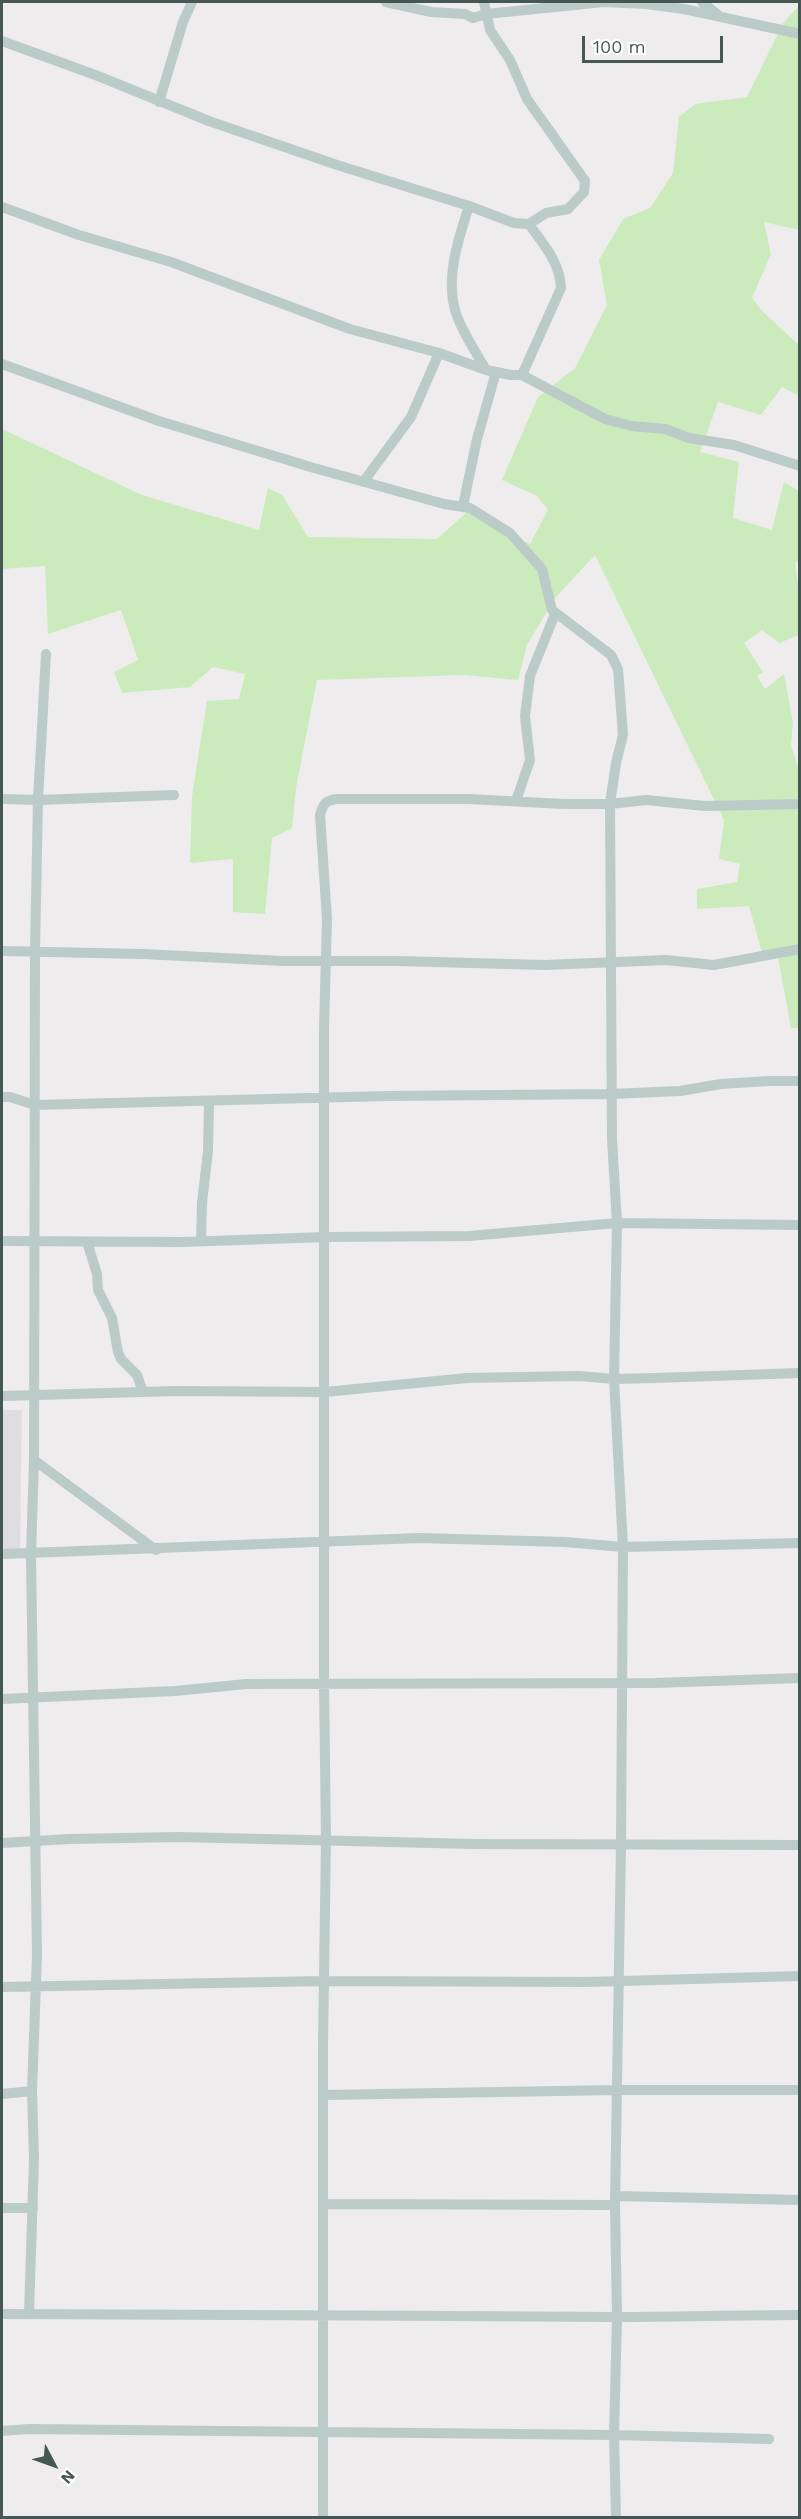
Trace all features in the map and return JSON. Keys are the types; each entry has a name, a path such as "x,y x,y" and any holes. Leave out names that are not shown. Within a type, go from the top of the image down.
{"street":[{"path":"159,102 183,22 192,2"},
{"path":"386,2 431,12 465,14 473,18 486,14 604,2 646,4 800,34"},
{"path":"2,41 98,76 159,102 337,165 469,206 514,223 529,224 546,213 567,209 584,192 585,181 527,99 510,60 490,30 484,2"},
{"path":"702,2 724,18"},
{"path":"463,506 491,371 463,330 453,300 455,250 469,206"},
{"path":"2,207 79,235 171,262 350,329 439,353 491,371 522,375 605,419 632,426 666,429 689,438 734,445 800,466"},
{"path":"522,375 561,288 560,277 552,256 529,224"},
{"path":"364,481 411,417 439,353"},
{"path":"2,364 159,421 444,504 470,508 517,538 542,569 555,614 611,655 618,669 622,740 610,804 611,1094 617,1223 614,1379 622,1547 621,1844 615,2201 616,2517"},
{"path":"516,801 530,760 525,716 530,676 555,614"},
{"path":"29,2314 33,2208 32,2091 37,1916 31,1555 34,1460 35,951 38,800 45,654"},
{"path":"2,799 38,800 174,795"},
{"path":"323,2517 326,896 320,815 322,806 327,800 442,798 564,804 610,804 636,800 705,806 800,804"},
{"path":"2,951 232,960 545,965 666,960 714,964 800,949"},
{"path":"2,1097 10,1097 35,1105 611,1094 689,1090 721,1084 800,1081"},
{"path":"201,1241 202,1203 208,1151 208,1102"},
{"path":"2,1241 399,1238 505,1234 582,1224 617,1223 800,1225"},
{"path":"87,1242 97,1274 98,1290 112,1318 118,1352 121,1359 137,1376 143,1392"},
{"path":"2,1396 143,1392 325,1392 467,1378 579,1376 614,1379 800,1373"},
{"path":"34,1460 156,1550"},
{"path":"2,1554 31,1555 419,1538 565,1542 622,1547 800,1543"},
{"path":"2,1699 175,1691 246,1684 688,1682 800,1678"},
{"path":"2,1843 179,1836 485,1844 800,1845"},
{"path":"2,1987 325,1981 618,1981 800,1976"},
{"path":"324,2095 617,2090 800,2090"},
{"path":"2,2094 32,2091"},
{"path":"325,2204 800,2200"},
{"path":"2,2208 33,2208"},
{"path":"2,2314 617,2317 800,2315"},
{"path":"2,2431 29,2429 322,2434 614,2435 769,2439"}],"shaded area":[{"path":"2,1410 22,1410 20,1550 2,1550"}],"green space":[{"path":"799,6 799,230 764,222 771,254 752,298 761,310 799,345 799,396 782,387 761,415 718,402 700,452 739,462 733,518 772,530 784,482 799,491 799,562 795,562 799,591 799,635 779,643 762,630 744,643 763,672 757,676 765,689 784,674 793,723 791,745 800,774 799,1028 791,1028 778,957 762,953 749,906 697,909 697,889 737,882 740,864 719,859 724,820 595,555 555,598 527,645 518,680 464,675 317,680 296,788 292,828 272,838 265,914 233,912 233,859 190,863 192,796 207,701 239,699 245,674 213,667 190,687 122,693 114,672 138,660 121,610 48,634 45,566 2,569 2,429 142,495 259,530 268,488 282,495 308,537 437,539 467,512 530,544 548,510 537,496 502,480 538,397 575,368 607,305 599,260 623,219 650,208 673,173 679,117 695,104 747,97 783,23"}]}
